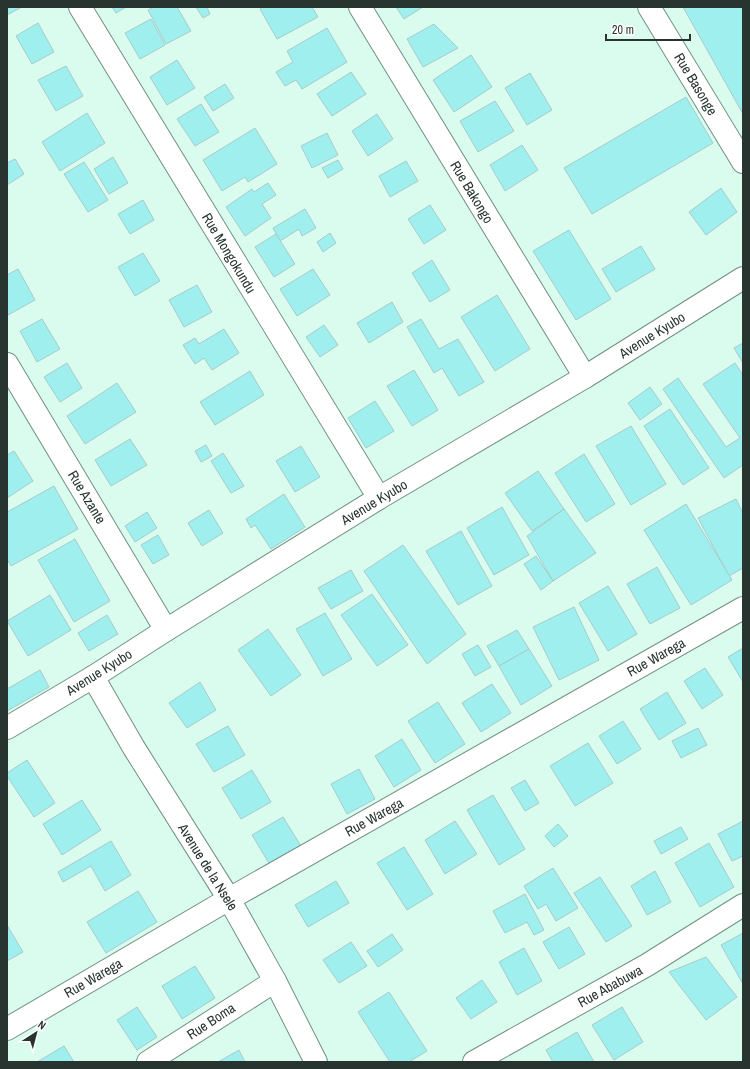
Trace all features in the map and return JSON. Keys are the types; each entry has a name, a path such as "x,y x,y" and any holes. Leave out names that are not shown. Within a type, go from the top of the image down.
{"street":[{"name":"Rue Mongokundu","path":"80,7 379,498"},
{"name":"Rue Bakongo","path":"360,7 584,377"},
{"name":"Rue Basonge","path":"649,7 743,162"},
{"name":"Avenue Kyubo","path":"7,728 93,677 379,498 584,377 743,278"},
{"name":"Rue Azante","path":"7,364 166,630"},
{"name":"Rue Warega","path":"7,1029 228,899 743,608"},
{"name":"Avenue de la Nsele","path":"93,677 134,748 228,899 275,981 316,1062"},
{"name":"Rue Ababuwa","path":"474,1062 647,965 743,905"},
{"name":"Rue Boma","path":"148,1062 275,981"}],"building":[{"path":"7,7 22,7 7,15"},
{"path":"112,7 126,7 116,13"},
{"path":"154,7 177,7 191,31 166,44 148,10"},
{"path":"196,7 207,7 210,14 203,18"},
{"path":"263,7 312,7 318,17 277,39 260,9"},
{"path":"396,7 423,7 404,19"},
{"path":"683,7 743,7 743,114"},
{"path":"151,19 165,45 140,59 125,33"},
{"path":"38,23 54,52 32,64 16,36"},
{"path":"434,24 458,48 423,67 407,39"},
{"path":"327,28 347,62 302,89 296,80 285,86 276,72 293,62 287,51"},
{"path":"471,55 492,87 454,112 433,80"},
{"path":"177,60 195,88 167,105 150,77"},
{"path":"66,66 83,96 56,111 38,80"},
{"path":"351,72 366,94 332,116 317,94"},
{"path":"530,73 552,110 527,125 505,88"},
{"path":"225,84 234,98 213,111 204,97"},
{"path":"686,97 713,143 592,214 564,168"},
{"path":"495,101 514,131 478,152 460,121"},
{"path":"201,104 219,132 195,146 177,119"},
{"path":"87,113 105,143 60,171 42,142"},
{"path":"377,114 393,139 368,156 352,131"},
{"path":"255,128 277,164 248,182 245,177 222,191 203,160"},
{"path":"327,133 338,155 312,168 301,146"},
{"path":"522,145 538,170 505,191 490,165"},
{"path":"113,157 128,183 109,194 94,169"},
{"path":"15,159 24,174 7,185 7,163"},
{"path":"338,160 343,169 328,178 322,168"},
{"path":"406,161 418,181 390,197 379,176"},
{"path":"84,162 108,200 88,212 64,174"},
{"path":"268,183 276,195 262,204 271,218 245,236 226,207 252,189 254,192"},
{"path":"721,188 737,212 706,235 689,212"},
{"path":"143,200 154,220 130,234 118,214"},
{"path":"430,205 446,230 424,244 408,219"},
{"path":"305,209 316,228 302,236 299,229 280,241 273,228"},
{"path":"569,230 611,299 576,320 533,251"},
{"path":"330,233 336,243 323,252 317,242"},
{"path":"276,234 295,264 274,277 255,247"},
{"path":"641,246 655,269 616,292 602,269"},
{"path":"143,253 160,281 135,296 118,267"},
{"path":"432,260 450,290 430,302 412,273"},
{"path":"18,269 35,300 8,315 7,275"},
{"path":"313,269 330,295 297,316 280,289"},
{"path":"197,285 212,312 184,327 169,300"},
{"path":"497,295 530,349 495,371 461,317"},
{"path":"392,302 403,322 369,343 357,323"},
{"path":"42,319 60,349 37,362 20,331"},
{"path":"421,319 439,349 458,339 484,382 459,396 442,368 434,373 407,327"},
{"path":"324,325 338,345 320,357 306,337"},
{"path":"224,329 239,353 212,370 204,358 195,364 183,345 195,338 199,344"},
{"path":"743,343 743,363 734,348"},
{"path":"67,363 82,388 60,402 44,377"},
{"path":"735,363 743,375 743,465 724,478 663,389 678,378 726,447 740,438 703,384"},
{"path":"414,370 438,410 412,426 387,386"},
{"path":"250,371 264,395 215,425 200,402"},
{"path":"117,383 136,412 85,444 67,416"},
{"path":"650,387 662,404 640,420 628,403"},
{"path":"375,401 394,431 366,448 348,418"},
{"path":"670,409 709,468 683,485 644,426"},
{"path":"631,426 666,484 631,505 596,446"},
{"path":"130,439 147,465 111,486 95,460"},
{"path":"206,445 212,456 201,462 195,451"},
{"path":"301,446 320,477 295,492 276,461"},
{"path":"14,451 33,481 7,498 7,455"},
{"path":"223,453 244,486 231,493 211,461"},
{"path":"584,454 615,504 586,522 555,473"},
{"path":"538,471 564,509 532,531 505,493"},
{"path":"54,486 78,529 11,566 7,559 7,512"},
{"path":"284,494 305,527 271,549 255,525 251,528 246,519"},
{"path":"736,499 743,513 743,568 729,576 698,518"},
{"path":"686,504 732,580 691,605 644,530"},
{"path":"502,507 529,555 494,575 467,528"},
{"path":"564,509 596,553 553,581 527,536"},
{"path":"209,510 223,533 202,546 188,523"},
{"path":"147,512 157,528 135,542 125,526"},
{"path":"461,531 492,586 458,605 426,551"},
{"path":"158,535 169,555 153,564 141,545"},
{"path":"75,539 110,601 74,622 38,560"},
{"path":"403,545 466,634 427,664 364,571"},
{"path":"536,556 553,581 541,590 524,564"},
{"path":"657,567 680,608 650,624 627,584"},
{"path":"351,570 363,591 331,609 318,588"},
{"path":"608,586 637,634 608,651 579,603"},
{"path":"372,594 408,645 377,666 341,615"},
{"path":"50,595 71,630 28,656 7,621"},
{"path":"574,607 599,660 559,680 533,627"},
{"path":"325,613 352,659 323,676 296,629"},
{"path":"107,615 118,634 89,651 78,633"},
{"path":"268,629 301,675 271,696 238,650"},
{"path":"517,630 529,649 499,666 487,646"},
{"path":"478,645 491,667 475,676 462,654"},
{"path":"743,648 743,682 728,657"},
{"path":"529,649 552,686 521,705 499,666"},
{"path":"705,668 723,695 702,709 684,681"},
{"path":"40,670 49,687 7,711 7,689"},
{"path":"200,682 216,710 187,728 169,703"},
{"path":"492,684 511,713 481,732 462,703"},
{"path":"667,692 686,723 659,740 640,709"},
{"path":"438,702 465,744 435,763 408,721"},
{"path":"623,721 641,749 617,764 599,736"},
{"path":"228,726 245,755 214,772 196,744"},
{"path":"698,728 707,745 681,758 672,741"},
{"path":"402,739 421,770 394,787 375,756"},
{"path":"588,743 613,783 575,806 550,766"},
{"path":"27,760 55,803 34,817 7,776 7,773"},
{"path":"359,769 375,799 347,814 331,784"},
{"path":"252,770 271,802 241,819 222,788"},
{"path":"525,780 539,803 525,811 511,788"},
{"path":"493,795 525,849 499,865 467,810"},
{"path":"82,800 101,830 62,855 43,824"},
{"path":"283,817 301,846 270,865 252,835"},
{"path":"455,821 477,854 445,874 425,840"},
{"path":"743,821 743,856 732,861 718,834"},
{"path":"558,824 568,836 554,847 545,836"},
{"path":"681,827 688,839 661,854 654,841"},
{"path":"111,841 131,875 105,891 91,866 63,882 58,872"},
{"path":"709,843 734,887 700,907 675,863"},
{"path":"404,847 433,894 407,910 377,863"},
{"path":"553,868 578,908 556,921 546,904 538,909 524,886"},
{"path":"655,871 671,902 647,915 631,886"},
{"path":"600,877 632,926 606,942 574,893"},
{"path":"336,881 349,903 308,927 295,905"},
{"path":"138,891 157,922 106,953 87,922"},
{"path":"525,894 544,930 534,935 527,922 505,933 493,911"},
{"path":"7,925 23,952 7,961"},
{"path":"569,927 585,954 559,969 543,942"},
{"path":"743,933 743,984 721,945"},
{"path":"392,934 403,950 378,967 367,951"},
{"path":"351,942 367,966 339,983 323,960"},
{"path":"524,948 542,981 517,995 499,962"},
{"path":"706,957 737,997 706,1020 669,972"},
{"path":"195,966 215,998 182,1019 162,986"},
{"path":"482,980 497,1002 471,1019 456,998"},
{"path":"389,992 427,1051 409,1062 390,1062 358,1012"},
{"path":"137,1007 157,1037 137,1050 117,1020"},
{"path":"622,1007 643,1042 614,1060 592,1025"},
{"path":"577,1032 594,1062 553,1062 546,1050"},
{"path":"64,1046 74,1062 37,1062"},
{"path":"239,1050 245,1062 218,1062"}]}
